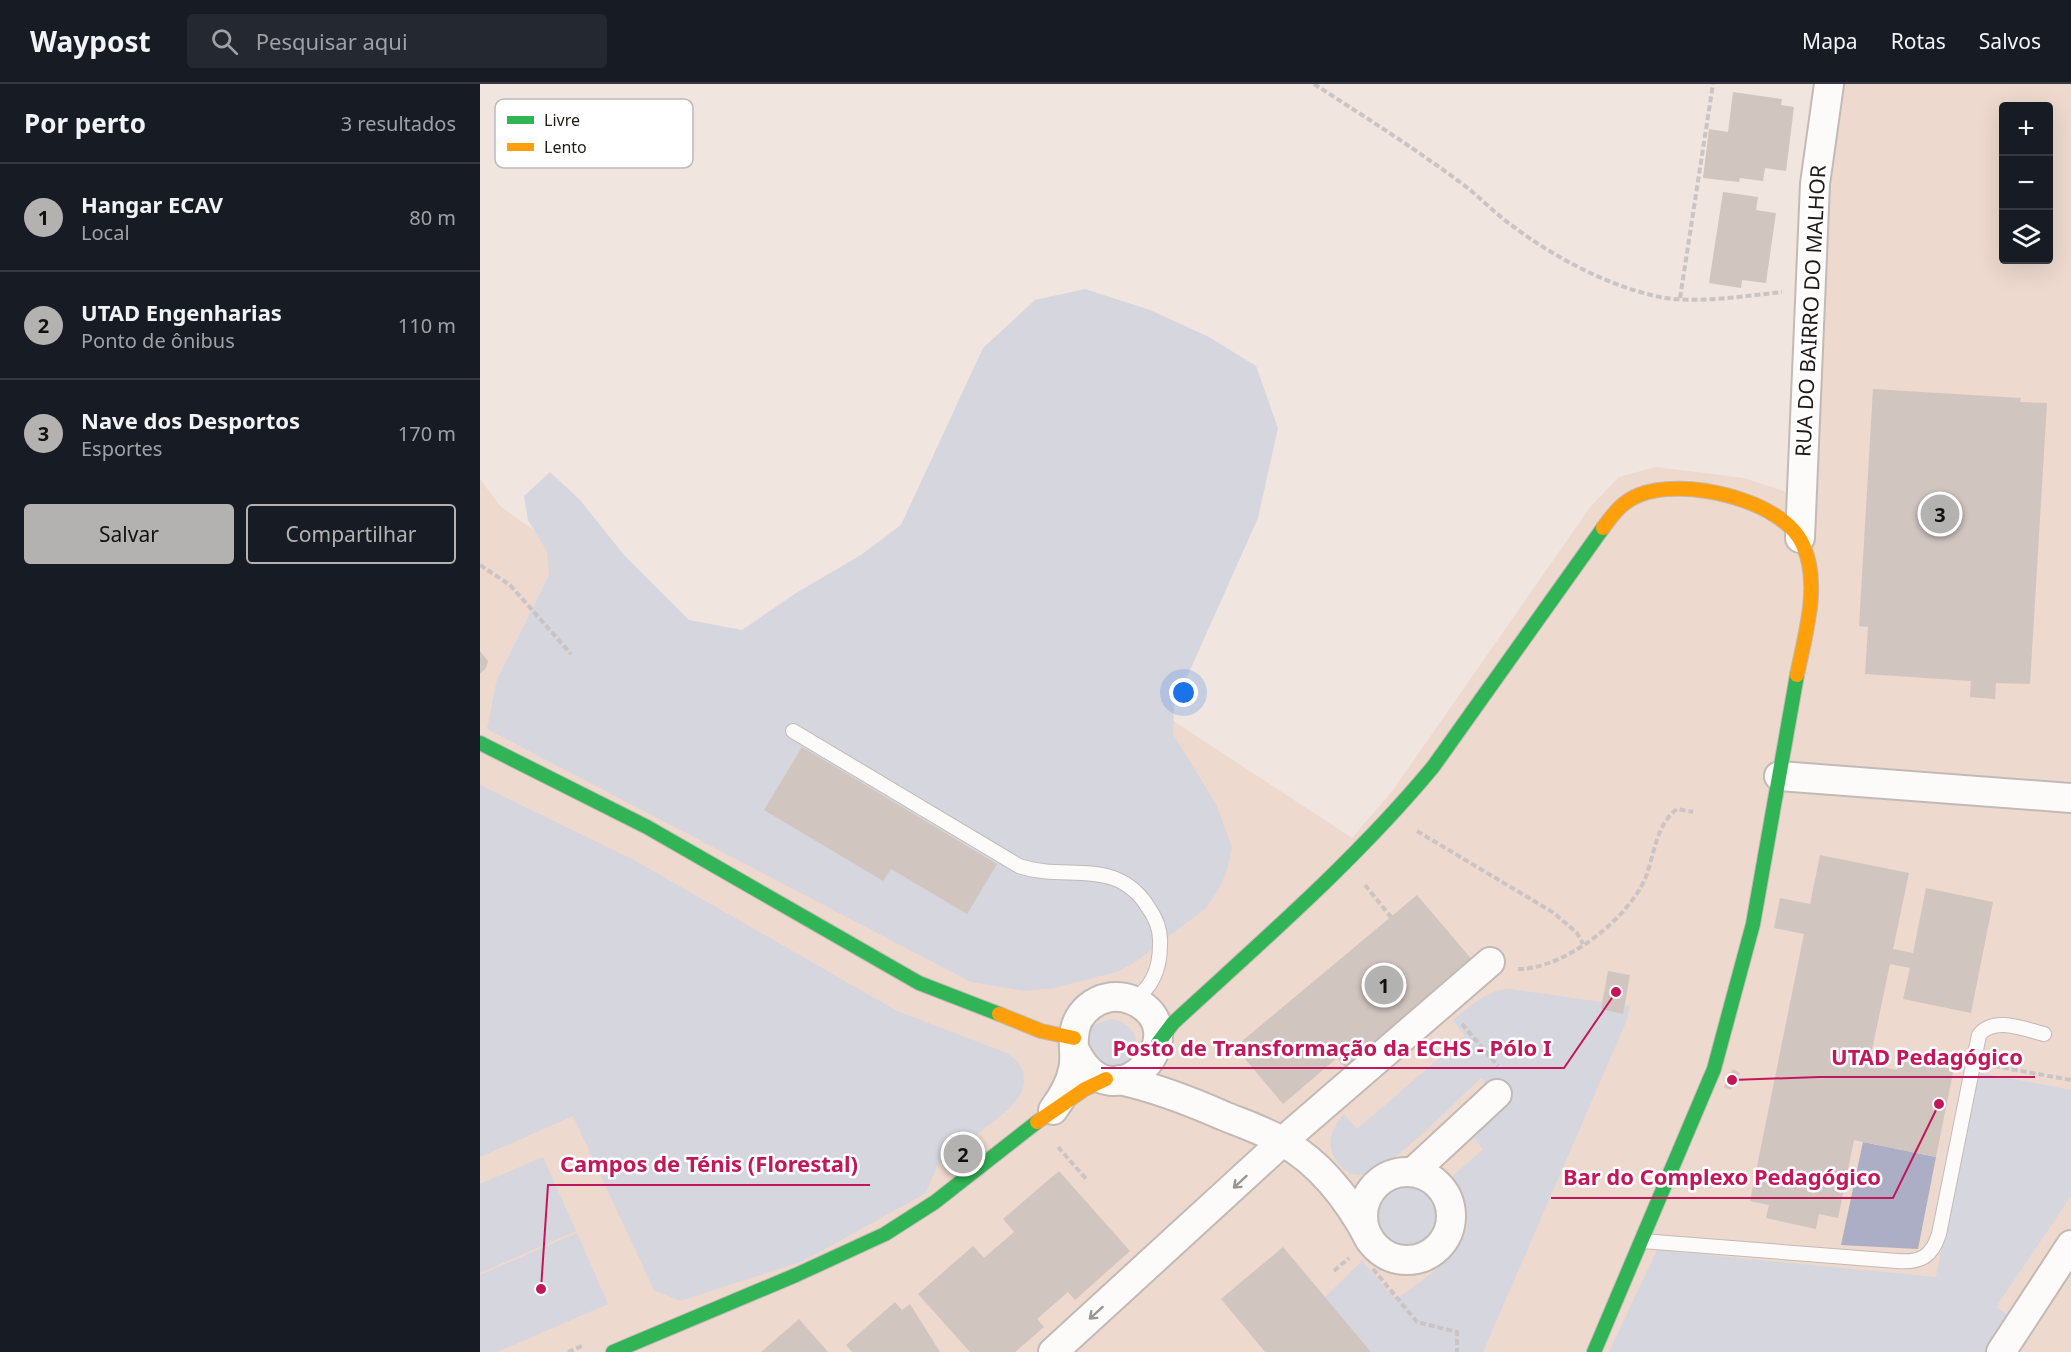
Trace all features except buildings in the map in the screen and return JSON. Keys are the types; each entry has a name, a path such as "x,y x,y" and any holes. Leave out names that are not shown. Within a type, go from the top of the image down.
{"street":[{"name":"RUA DO BAIRRO DO MALHOR","path":"1800,538 1815,184 1829,84"},
{"path":"613,1352 656,1344 885,1234 935,1202 1053,1110 1085,1089 1141,1072 1156,1049 1197,1001 1340,871 1420,783 1619,506 1635,495 1652,490 1676,489 1733,498 1775,513 1800,538 1810,582 1810,604 1753,924 1714,1069 1594,1352"},
{"path":"480,742 647,827 910,978 1074,1044 1087,1069 1113,1080 1153,1088 1191,1101 1283,1142 1310,1162 1345,1182 1350,1188 1417,1168 1499,1082"},
{"path":"1779,776 2071,798"},
{"path":"1053,1352 1283,1142 1490,962"},
{"path":"1028,1025 1058,1020 1085,1010 1107,997 1120,996 1139,1004 1168,1009 1197,1001"},
{"path":"1139,1004 1155,1023 1156,1049 1166,1080 1191,1101"},
{"path":"1053,1110 1071,1079 1077,1022 1085,1010"},
{"path":"1373,1250 1408,1259 1428,1253 1444,1239 1450,1225 1450,1211 1446,1197 1438,1185 1417,1168"},
{"path":"1373,1250 1364,1227 1363,1213 1366,1199 1374,1186 1384,1178"},
{"path":"1345,1182 1373,1250"},
{"path":"2001,1352 2071,1245"}],"lane":[{"path":"793,731 1019,866 1041,872 1086,871 1105,874 1141,895 1158,926 1160,960 1139,1004"},
{"path":"1642,1241 1897,1261 1923,1259 1931,1252 1939,1234 1979,1035 1991,1026 2010,1026 2044,1034"}],"path":[{"path":"1314,84 1429,159 1475,193 1509,223 1550,251 1594,273 1661,297 1734,298 1810,289"},
{"path":"1680,298 1713,84"},
{"path":"480,565 510,585 571,654"},
{"path":"1490,962 1507,969 1526,969 1545,965 1571,954 1617,917 1638,893 1666,818 1677,809 1693,812"},
{"path":"1409,826 1554,913 1577,933 1583,944"},
{"path":"1361,879 1391,917"},
{"path":"1467,1030 1499,1082"},
{"path":"1973,1062 2071,1080"},
{"path":"1056,1145 1087,1180"},
{"path":"1345,1182 1366,1177 1396,1162 1445,1177 1455,1191 1460,1208 1460,1226 1454,1242 1435,1260 1410,1269 1392,1267 1373,1250"},
{"path":"1398,1298 1417,1322 1457,1332 1457,1352"}],"shaded area":[{"path":"1845,84 2071,84 2071,1352 480,1352 480,479 501,507 663,620 1152,707 1352,838 1393,790 1591,506 1619,477 1656,467 1744,478 1784,491 1811,513 1825,216"},
{"path":"1085,289 1150,310 1209,337 1256,366 1278,428 1258,518 1174,706 1173,734 1216,804 1232,847 1227,870 1219,889 1206,908 1134,963 1117,972 1054,988 1024,991 971,982 487,729 497,679 549,575 547,551 528,520 524,496 550,472 580,500 624,555 689,620 742,630 796,593 861,555 901,525 983,348 1035,300"},
{"path":"480,785 634,860 897,1011 1007,1053 1017,1061 1023,1071 1024,1083 1021,1094 1009,1109 937,1166 926,1193 803,1261 680,1301 654,1290 573,1116 480,1157"},
{"path":"1510,989 1630,1006 1626,1022 1483,1352 1371,1352 1325,1297 1362,1261 1396,1300 1453,1254 1466,1230 1467,1217 1463,1201 1452,1177 1483,1149 1470,1134 1491,1088 1481,1078 1409,1145 1379,1168 1367,1174 1350,1173 1337,1162 1330,1142 1333,1132 1344,1114 1357,1129 1465,1036 1453,1020 1486,996"},
{"path":"1110,1019 1127,1025 1135,1038 1134,1053 1123,1068 1098,1067 1086,1039 1094,1025"},
{"path":"1976,1072 2071,1090 2071,1196 1996,1307 2012,1318 1986,1352 1609,1352 1657,1250 1936,1277"},
{"path":"543,1157 576,1231 480,1273 480,1184"},
{"path":"1406,1185 1428,1194 1437,1216 1428,1238 1406,1247 1384,1238 1375,1216 1384,1194"},
{"path":"577,1233 608,1304 497,1352 480,1352 480,1275"}],"water":[{"path":"1863,1142 1936,1157 1918,1249 1841,1245"}],"traffic: fast":[{"path":"1158,1043 1173,1023 1308,899 1403,802 1433,767 1603,528"},
{"path":"1594,1352 1714,1069 1753,924 1797,675"},
{"path":"480,743 647,827 919,983 999,1014"},
{"path":"613,1352 796,1275 885,1234 935,1202 1037,1122"}],"traffic: slow":[{"path":"1603,528 1628,501 1639,495 1658,490 1705,491 1730,496 1754,504 1775,515 1792,529 1803,545 1811,576 1810,610 1797,675"},
{"path":"999,1014 1041,1031 1074,1038"},
{"path":"1037,1122 1085,1089 1106,1079"}],"place":[{"name":"Nave dos Desportos","path":"1940,514"},
{"name":"Hangar ECAV","path":"1384,985"},
{"name":"Posto de Transformação da ECHS - Pólo I","path":"1616,992"},
{"name":"UTAD Pedagógico","path":"1732,1080"},
{"name":"Bar do Complexo Pedagógico","path":"1939,1104"},
{"name":"UTAD Engenharias","path":"963,1154"},
{"name":"Campos de Ténis (Florestal)","path":"541,1289"}]}
